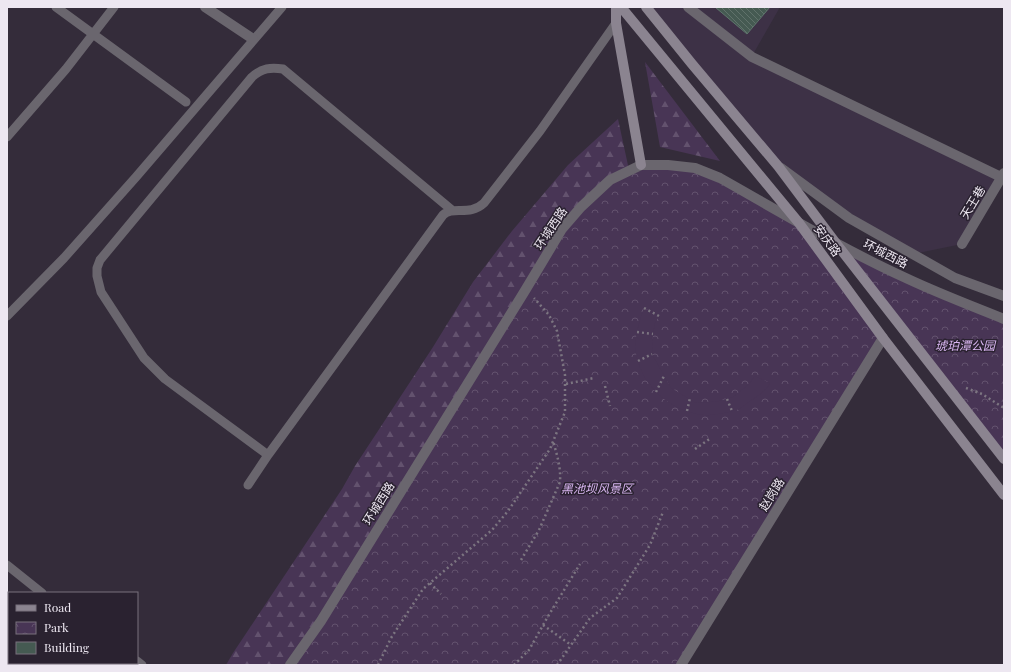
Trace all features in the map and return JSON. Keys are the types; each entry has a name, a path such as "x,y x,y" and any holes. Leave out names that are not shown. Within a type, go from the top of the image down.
{"main road":[{"path":"616,7 616,23 641,165"},
{"name":"安庆路","path":"621,7 799,223 883,338 1004,495"},
{"name":"安庆路","path":"646,7 778,166 1004,459"}],"street":[{"path":"205,7 253,39"},
{"path":"688,7 752,56 1003,175"},
{"name":"环城西路","path":"290,665 321,621 562,230 581,207 610,180 641,165 668,165 694,168 707,172 799,223 907,278 962,303 1004,319"},
{"path":"778,166 849,218 955,278 1004,296"},
{"name":"天王巷","path":"962,244 1003,175"},
{"name":"赵岗路","path":"681,665 883,338"}],"lane":[{"path":"56,7 186,102"},
{"path":"7,137 66,69 114,7"},
{"path":"8,314 74,246 141,171 282,7"},
{"path":"248,485 268,454 443,214 453,211 470,211 478,209 484,203 540,130 616,23"},
{"path":"268,454 165,379 144,358 101,292 96,268 100,260 252,77 257,72 267,68 283,69 453,211"},
{"path":"7,565 41,592"}],"path":[{"path":"378,665 391,638 423,589 492,530 508,511 550,449 565,412 566,384 560,340 556,327 549,315 526,289"},
{"path":"644,308 659,316"},
{"path":"637,332 653,334"},
{"path":"638,361 652,354"},
{"path":"656,392 664,376"},
{"path":"566,384 594,378"},
{"path":"943,380 982,394 1004,408"},
{"path":"605,386 610,406"},
{"path":"687,411 690,398"},
{"path":"727,399 732,411"},
{"path":"695,449 711,438"},
{"path":"521,560 539,530 560,482 561,474 559,462 553,441"},
{"path":"557,665 590,618 617,598 650,545 663,512"},
{"path":"514,665 529,650 580,564"},
{"path":"429,583 441,594"},
{"path":"543,625 571,645"}],"shaded area":[{"path":"646,7 780,7 752,56 1001,177 962,244 913,254 778,166"}],"green space":[{"path":"645,62 720,161 660,147"},
{"path":"618,119 629,170 290,665 226,665 342,489 355,466 433,347 473,282 512,231 568,165"},
{"name":"黑池坝风景区","path":"641,165 695,168 799,223 883,338 681,665 290,665 562,229 595,193"},
{"name":"琥珀潭公园","path":"835,242 1004,319 1004,459"},
{"path":"644,308 659,316 655,323 652,354 671,388 696,403 719,401 733,397 748,385 755,376 770,383 759,395 739,409 730,412 704,415 682,410 672,405 655,391 642,372 638,362 636,355 636,341"}],"building":[{"path":"715,7 770,7 747,34"}]}
